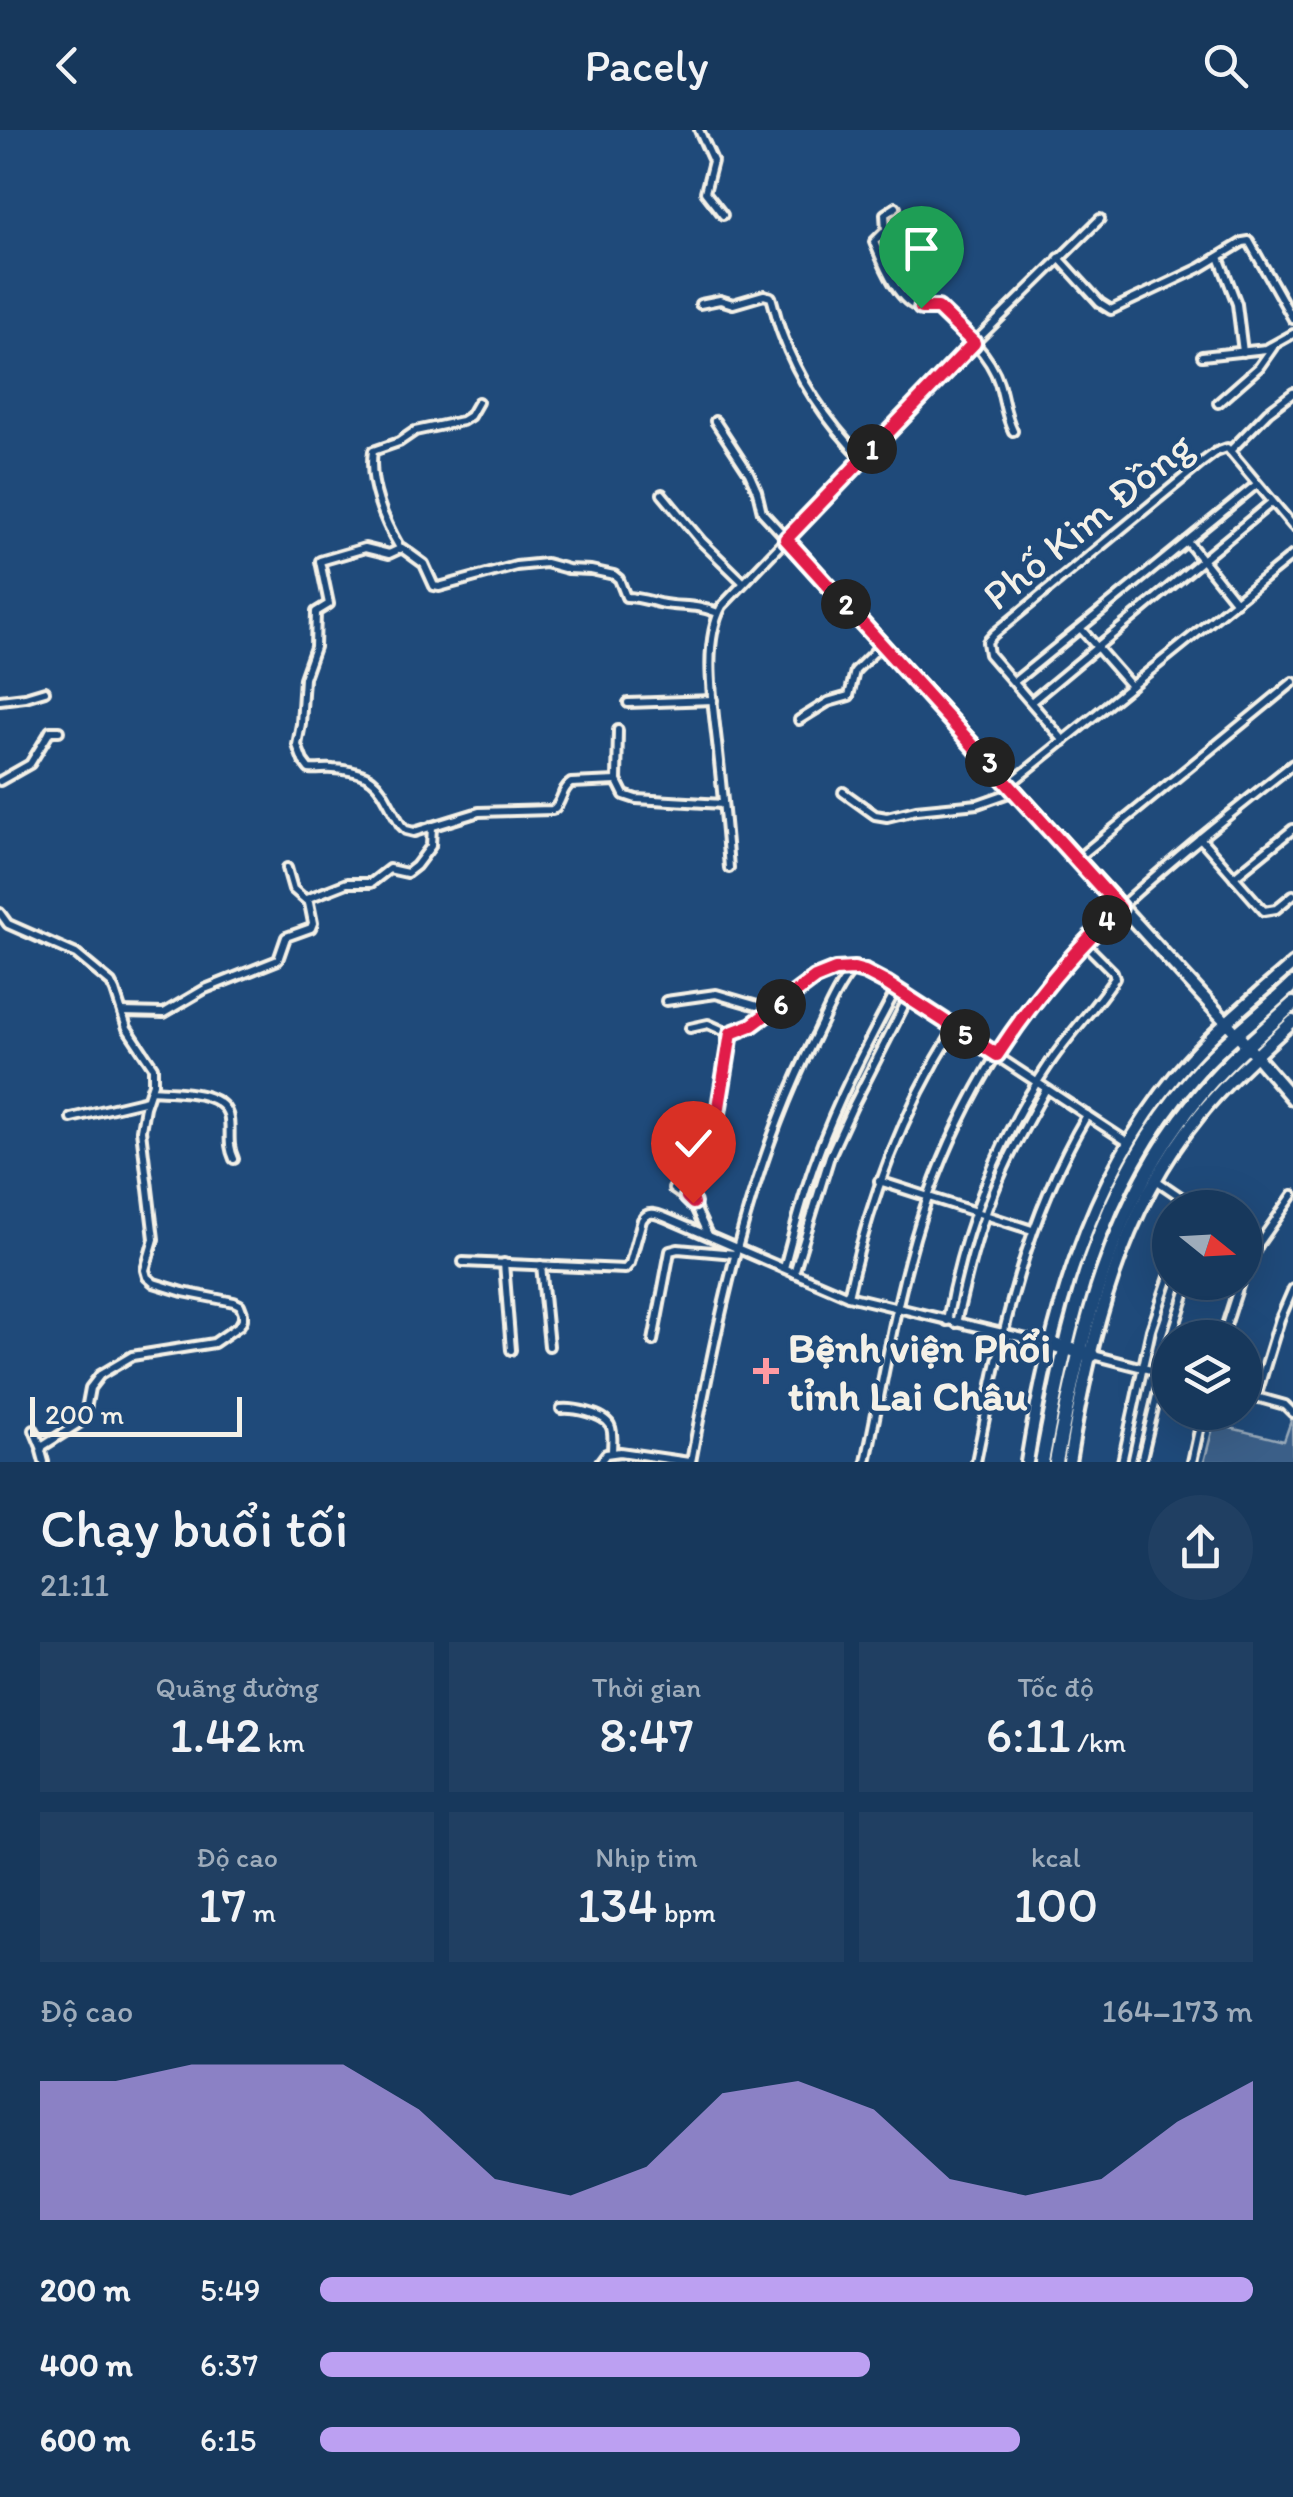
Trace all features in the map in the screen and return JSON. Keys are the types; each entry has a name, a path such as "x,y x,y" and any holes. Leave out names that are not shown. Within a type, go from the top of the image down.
{"highway":[{"path":"1056,1462 1078,1352 1089,1258 1108,1210 1133,1162 1178,1095 1232,1028 1293,984"},
{"path":"1042,1462 1108,1253 1151,1177 1168,1136 1196,1098 1251,1050 1293,1004"},
{"path":"1050,1344 1078,1352"}],"street":[{"path":"699,130 714,164 706,192 723,215"},
{"path":"896,208 885,214 886,230 874,242 888,277 915,305 937,308 974,343 996,375 1013,430"},
{"path":"730,868 711,663 718,613 743,582 974,343 1100,219"},
{"path":"1059,258 1111,310 1249,242 1293,320"},
{"path":"1220,257 1237,304 1243,352"},
{"path":"700,304 722,300 733,304 771,296 781,332 807,386 837,430 863,458"},
{"path":"1202,356 1274,346 1293,334"},
{"path":"1218,403 1259,367 1274,346"},
{"name":"Phố Kim Đồng","path":"1014,682 989,654 988,642 994,634 1204,461 1216,452 1228,450 1293,393"},
{"path":"400,548 375,487 373,451 399,442 415,431 462,421 478,402"},
{"path":"715,421 749,473 762,512 1293,1099"},
{"path":"1228,450 1293,526"},
{"path":"1064,741 1014,682 1258,484"},
{"path":"662,494 700,541 743,582"},
{"path":"1030,702 1272,502"},
{"path":"1187,542 1236,602"},
{"path":"617,780 571,783 552,810 479,812 418,831 406,830 398,822 372,778 336,769 312,770 303,761 297,745 304,678 315,648 316,612 329,604 320,561 365,548 386,554 404,548 424,564 436,587 516,566 546,563 614,574 626,597 696,605 718,613"},
{"path":"844,792 875,816 887,817 978,804 1013,787 1293,555"},
{"path":"1081,628 1131,686"},
{"path":"799,720 828,702 849,696 855,670 883,644"},
{"path":"1076,859 1293,682"},
{"path":"0,700 45,690"},
{"path":"628,703 713,700"},
{"path":"618,730 617,780 621,792 636,799 723,804"},
{"path":"0,781 30,764 50,731 59,731"},
{"path":"866,1462 897,1309 928,1196 952,1138 997,1055 1030,1006 1084,942 1200,838 1293,764"},
{"path":"306,899 347,883 371,884 389,869 410,872 432,846 432,826"},
{"path":"1234,878 1293,829"},
{"path":"1200,838 1256,904 1268,912 1293,895"},
{"path":"122,1012 164,1013 221,982 275,962 286,936 313,926 306,899 293,889 288,868"},
{"path":"0,913 8,924 81,957 111,983 127,1028 152,1067 142,1140 154,1240 147,1277 184,1292 237,1303 242,1308 243,1320 214,1342 132,1356 100,1375 90,1388 84,1420 42,1448"},
{"path":"947,1321 976,1211 1006,1142 1037,1082 1115,978 1084,942"},
{"path":"1027,1462 1050,1344 1080,1245 1129,1143 1178,1073 1232,1028 1293,964"},
{"path":"690,1028 712,1024 731,1033 752,1025 815,978 835,970 856,970 896,990 1129,1143"},
{"path":"609,1453 690,1462 736,1251 768,1147 788,1094 838,992 856,970"},
{"path":"784,1268 829,1125 896,990"},
{"path":"666,1001 716,994 771,1010"},
{"path":"794,1273 818,1191 842,1130 908,998"},
{"path":"1251,1050 1293,1022"},
{"path":"848,1296 880,1181 918,1090 955,1028"},
{"path":"687,1197 713,1144 731,1033"},
{"path":"956,1323 985,1214 1046,1089"},
{"path":"151,1090 195,1093 221,1105 229,1117 229,1146 234,1158"},
{"path":"71,1118 147,1100"},
{"path":"976,1462 1003,1333 1032,1230 1055,1173 1087,1115"},
{"path":"829,1125 842,1130"},
{"path":"1151,1177 1170,1190"},
{"path":"880,1181 1032,1230"},
{"path":"673,1189 698,1209 709,1236"},
{"path":"1262,1239 1293,1196"},
{"path":"463,1262 628,1268 647,1214 669,1218 736,1251 848,1296 1050,1344"},
{"path":"653,1342 670,1251 736,1251"},
{"path":"504,1263 511,1350"},
{"path":"541,1265 549,1346"},
{"path":"1262,1378 1293,1288"},
{"path":"1122,1462 1160,1300"},
{"path":"1069,1462 1078,1352 1152,1370"},
{"path":"1285,1406 1293,1397"},
{"path":"1262,1399 1285,1406 1293,1413"},
{"path":"560,1409 577,1410 608,1422 609,1453 600,1462"},
{"path":"1142,1462 1152,1425"},
{"path":"34,1430 44,1462"},
{"path":"1192,1462 1199,1430"}],"shaded area":[{"path":"1292,1418 1293,1462 1204,1462 1212,1430 1239,1430 1284,1441"}],"place":[{"name":"Bệnh viện Phổi tỉnh Lai Châu","path":"766,1371"}],"route":[{"path":"693,1203 687,1197 710,1155 716,1133 731,1033 752,1025 809,981 835,970 854,969 886,983 997,1055 1050,980 1120,908 786,539 974,343 938,308 921,308"}]}
